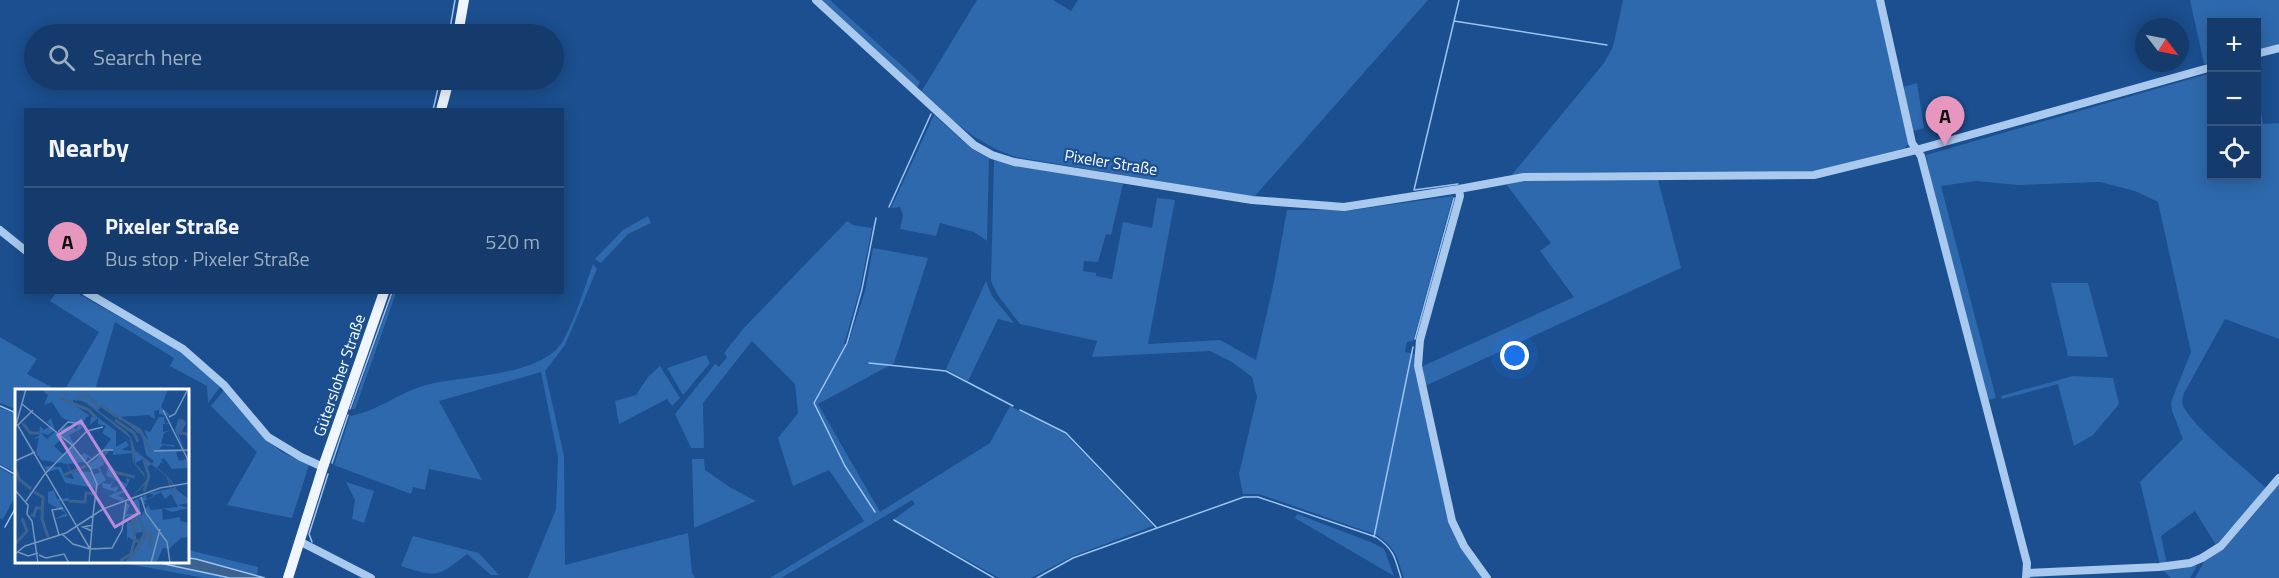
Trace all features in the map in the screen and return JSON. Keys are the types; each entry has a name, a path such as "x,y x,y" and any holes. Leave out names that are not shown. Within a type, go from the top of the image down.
{"main road":[{"path":"460,24 464,0"},
{"path":"442,108 446,90"},
{"name":"Gütersloher Straße","path":"288,578 323,466 383,294"}],"street":[{"name":"Pixeler Straße","path":"816,0 974,145 992,155 1014,162 1290,205 1353,207 1524,177 1814,175 1916,150 2207,68"},
{"path":"1880,0 1912,143 1921,156 2024,551 2027,576 2190,563 2221,546 2279,478"},
{"path":"2261,53 2279,48"},
{"path":"1459,189 1460,196 1420,340 1418,366 1452,521 1464,546 1487,578"},
{"path":"0,230 24,249"},
{"path":"89,294 183,349 224,385 268,437 301,457 323,466"},
{"path":"299,541 371,578"}],"shaded area":[{"path":"822,0 830,0 920,82 917,88"},
{"path":"977,0 1053,0 1071,11 1078,0 1428,0 1254,197 1016,157 976,138 921,92"},
{"path":"1623,0 1877,0 1909,143 1905,148 1814,171 1582,172 1511,176 1604,63 1613,47"},
{"path":"2190,0 2279,0 2279,44 2261,49 2261,18 2207,18 2207,64 2204,64"},
{"path":"2207,74 2207,180 2261,180 2261,112 2263,124 2279,123 2279,339 2225,319 2184,393 2182,403 2198,425 2266,488 2216,545 2195,511 2161,536 2167,564 2160,565 2140,482 2183,439 2172,411 2171,402 2191,352 2158,202 2135,191 2100,182 2018,185 1976,181 1941,186 1996,398 1988,400 1932,188 1926,155"},
{"path":"1917,83 1924,128 1913,131 1903,87"},
{"path":"934,115 972,149 989,158 987,241 974,232 940,223 936,236 900,229 903,215 900,207 891,208"},
{"path":"994,160 1123,184 1111,235 1106,234 1098,262 1084,261 1083,271 1096,273 1096,276 1112,279 1123,222 1152,228 1157,198 1175,200 1148,344 1220,340 1256,360 1274,282 1287,210 1353,210 1453,196 1413,341 1407,342 1405,352 1415,354 1444,500 1484,578 1404,578 1392,549 1377,535 1259,494 1243,494 1239,474 1257,397 1252,377 1232,362 1210,351 1092,357 1097,341 1020,324 997,294 991,281"},
{"path":"1658,180 1681,268 1425,386 1421,367 1574,297 1540,251 1551,243 1506,184 1526,181"},
{"path":"648,216 651,223 628,234 601,263 595,259 623,230"},
{"path":"847,221 853,225 872,228 860,289 844,344 848,344 865,291 873,248 928,258 894,363 818,404 880,512 990,443 1010,406 1065,434 1153,526 1073,556 1031,578 999,578 894,519 915,504 912,500 781,578 770,578 864,521 829,470 793,486 778,438 798,413 795,384 752,341 703,403 704,448 691,448 675,414 715,364 719,367 727,357 724,353 743,329"},
{"path":"593,264 597,269 565,345 545,371 564,456 565,565 688,533 692,573 695,578 528,578 556,509 558,457 541,372 439,401 482,480 429,469 425,490 413,487 411,494 334,465 350,416 360,414 426,385 501,373 538,362 552,353 568,332"},
{"path":"986,281 992,296 1014,323 998,319 968,381 946,369"},
{"path":"2051,283 2088,283 2108,357 2068,356"},
{"path":"55,294 79,294 180,351 221,386 208,403 207,386 170,366 174,358 115,322 95,389 65,389 99,332 50,301"},
{"path":"393,294 396,294 355,409 352,409"},
{"path":"0,337 37,359 27,374 55,389 15,389 15,409 0,403"},
{"path":"706,355 710,363 683,395 667,368"},
{"path":"660,366 680,398 672,406 667,399 619,424 615,401 636,395 648,377"},
{"path":"2073,376 2113,378 2119,404 2093,435 2074,446 2058,384 2002,399 2001,396"},
{"path":"224,390 265,439 282,452 309,465 292,518 227,505 257,452 211,406"},
{"path":"0,408 15,414 15,472 0,464"},
{"path":"692,459 704,459 705,470 731,488 756,501 694,528"},
{"path":"0,468 15,476 15,497 3,519 0,518"},
{"path":"346,482 374,491 364,523 352,519 355,500"},
{"path":"2279,482 2279,578 2195,578 2204,562 2222,548"},
{"path":"1297,514 1384,549 1394,576 1295,518"},
{"path":"413,536 479,553 499,575 491,575 467,554 450,567 437,573 430,574 401,566"},
{"path":"189,550 258,567 257,576 189,558"},
{"path":"189,558 196,559 265,578 230,578 160,563 189,563"},
{"path":"122,563 160,563 230,578 205,578"},
{"path":"2194,564 2197,566 2190,578 2171,578 2162,569"}],"waterway":[{"path":"451,24 455,0"},
{"path":"1458,184 1414,190 1459,0"},
{"path":"1454,21 1607,45"},
{"path":"433,108 438,90"},
{"path":"889,207 931,114"},
{"path":"1415,339 1454,198"},
{"path":"875,512 845,466 814,403 847,343 862,289 876,218"},
{"path":"350,409 391,294"},
{"path":"1374,537 1413,347"},
{"path":"869,363 946,371 1013,406"},
{"path":"0,406 15,413"},
{"path":"1020,410 1066,433 1156,527"},
{"path":"332,463 348,415"},
{"path":"0,466 15,474"},
{"path":"312,542 309,534 328,474"},
{"path":"1037,578 1073,558 1244,497 1258,497 1376,537 1393,554 1401,578"},
{"path":"5,527 15,509"},
{"path":"894,520 994,578"}],"place":[{"name":"Pixeler Straße","path":"1945,146"}]}
